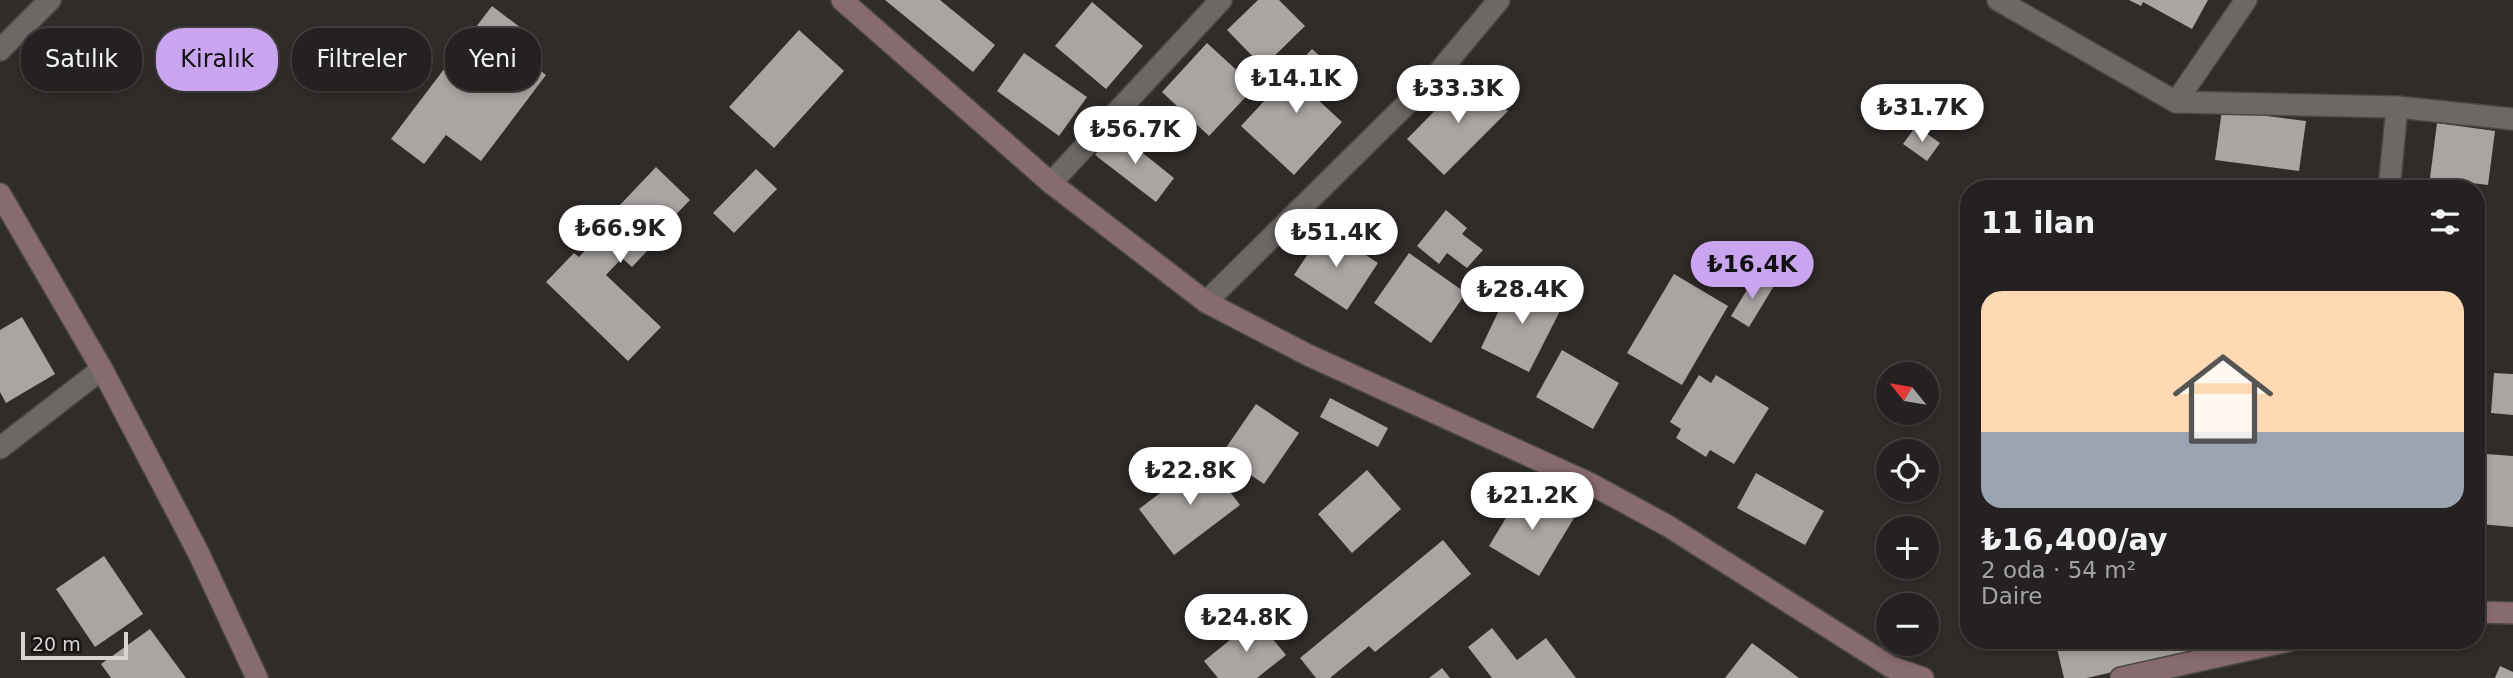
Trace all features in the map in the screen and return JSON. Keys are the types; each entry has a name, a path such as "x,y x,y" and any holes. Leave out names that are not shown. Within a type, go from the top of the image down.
{"street":[{"path":"0,50 50,0"},
{"path":"842,0 1051,183 1206,302 1320,360 1589,483 1668,526 1891,667 1923,678"},
{"path":"1051,183 1221,0"},
{"path":"1206,302 1438,73 1499,0"},
{"path":"1998,0 2176,102 2398,107 2513,119"},
{"path":"2176,102 2246,0"},
{"path":"2390,180 2398,107"},
{"path":"0,194 102,369 198,552 257,678"},
{"path":"0,448 102,369"},
{"path":"2485,612 2513,613"},
{"path":"2121,678 2252,649"}],"building":[{"path":"885,0 940,0 995,45 973,72"},
{"path":"1258,0 1279,0 1305,26 1263,67 1227,30"},
{"path":"2129,0 2208,0 2192,29 2143,2 2141,6"},
{"path":"1092,2 1143,46 1106,89 1055,46"},
{"path":"492,6 521,28 475,28"},
{"path":"799,30 844,71 774,148 729,107"},
{"path":"1207,43 1255,87 1209,136 1162,92"},
{"path":"1312,49 1338,72 1315,97 1342,122 1294,175 1241,126"},
{"path":"1024,53 1087,97 1059,136 997,91"},
{"path":"445,68 445,91 534,91 481,161 446,135 424,164 391,139 427,91 431,91 431,86"},
{"path":"1471,74 1508,111 1444,175 1407,139"},
{"path":"2222,110 2306,121 2299,171 2215,160"},
{"path":"2437,123 2495,131 2488,185 2485,185 2485,180 2430,178"},
{"path":"1916,126 1940,143 1927,161 1903,144"},
{"path":"1114,130 1174,178 1156,202 1095,155"},
{"path":"656,167 690,200 659,232 662,235 632,267 622,258 606,275 661,327 628,361 546,282 574,253 579,257 604,231 599,227"},
{"path":"756,169 777,189 734,233 713,213"},
{"path":"1446,210 1467,228 1462,234 1483,250 1467,268 1447,253 1439,264 1417,246"},
{"path":"1325,228 1378,263 1347,310 1294,275"},
{"path":"1409,253 1466,293 1431,343 1374,303"},
{"path":"1674,274 1728,306 1682,385 1627,353"},
{"path":"1756,275 1774,286 1749,327 1731,316"},
{"path":"1513,281 1563,305 1529,372 1481,348"},
{"path":"22,317 55,374 6,403 0,392 0,330"},
{"path":"1562,350 1619,383 1593,429 1536,397"},
{"path":"2494,373 2513,374 2513,415 2491,413"},
{"path":"1699,375 1711,383 1716,375 1769,408 1734,464 1710,450 1706,457 1676,438 1681,429 1670,422"},
{"path":"1330,398 1388,428 1378,447 1320,417"},
{"path":"1256,404 1299,433 1264,484 1221,455"},
{"path":"2486,454 2513,456 2513,527 2485,524"},
{"path":"1205,459 1240,505 1174,555 1139,509"},
{"path":"1367,470 1401,509 1352,553 1318,514"},
{"path":"1756,473 1824,511 1805,545 1737,508"},
{"path":"1524,488 1574,518 1539,576 1489,546"},
{"path":"1443,540 1471,574 1375,652 1369,646 1330,678 1316,678 1300,658"},
{"path":"104,556 143,614 95,647 56,589"},
{"path":"1256,619 1286,655 1257,678 1218,678 1204,661"},
{"path":"1492,628 1517,660 1546,638 1576,678 1492,678 1468,647"},
{"path":"150,629 186,678 111,678 101,664"},
{"path":"1752,643 1799,678 1725,678"},
{"path":"2057,649 2212,649 2087,678 2064,678"},
{"path":"2500,666 2513,672 2513,678 2495,678"},
{"path":"1442,668 1450,678 1429,678"}]}
